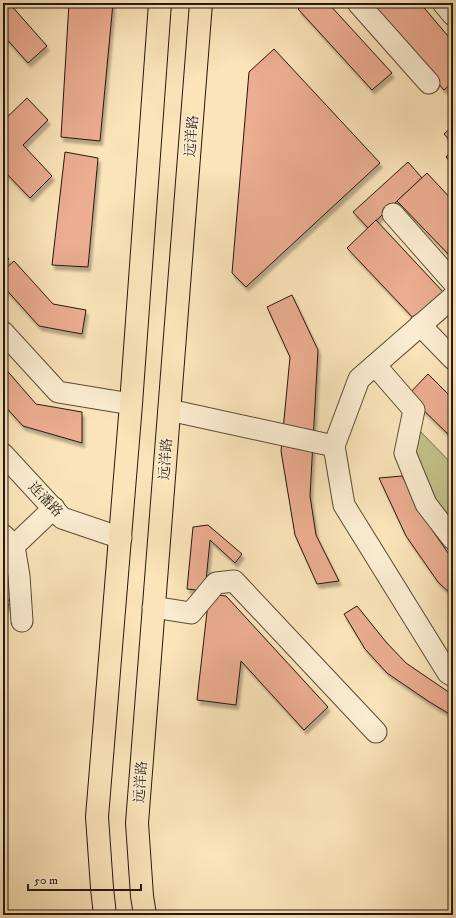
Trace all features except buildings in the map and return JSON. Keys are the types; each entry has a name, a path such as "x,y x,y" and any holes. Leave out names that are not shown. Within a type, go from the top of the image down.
{"highway":[{"path":"105,915 97,817 131,404 160,3"},
{"name":"远洋路","path":"144,915 136,823 201,3"}],"street":[{"path":"358,3 429,83"},
{"path":"443,3 453,15"},
{"path":"393,214 453,282"},
{"path":"453,297 359,379 334,446 344,505 448,673 453,676"},
{"path":"420,325 453,359"},
{"path":"3,332 58,392 131,404"},
{"path":"375,365 414,410 404,453 426,504 453,539"},
{"path":"169,410 334,446"},
{"name":"连潘路","path":"3,454 62,518 120,538"},
{"path":"22,621 19,576 8,540 54,508"},
{"path":"154,607 191,613 216,582 234,580 376,732"}],"shaded area":[{"path":"417,428 453,465 453,520 437,501 413,449"}]}
